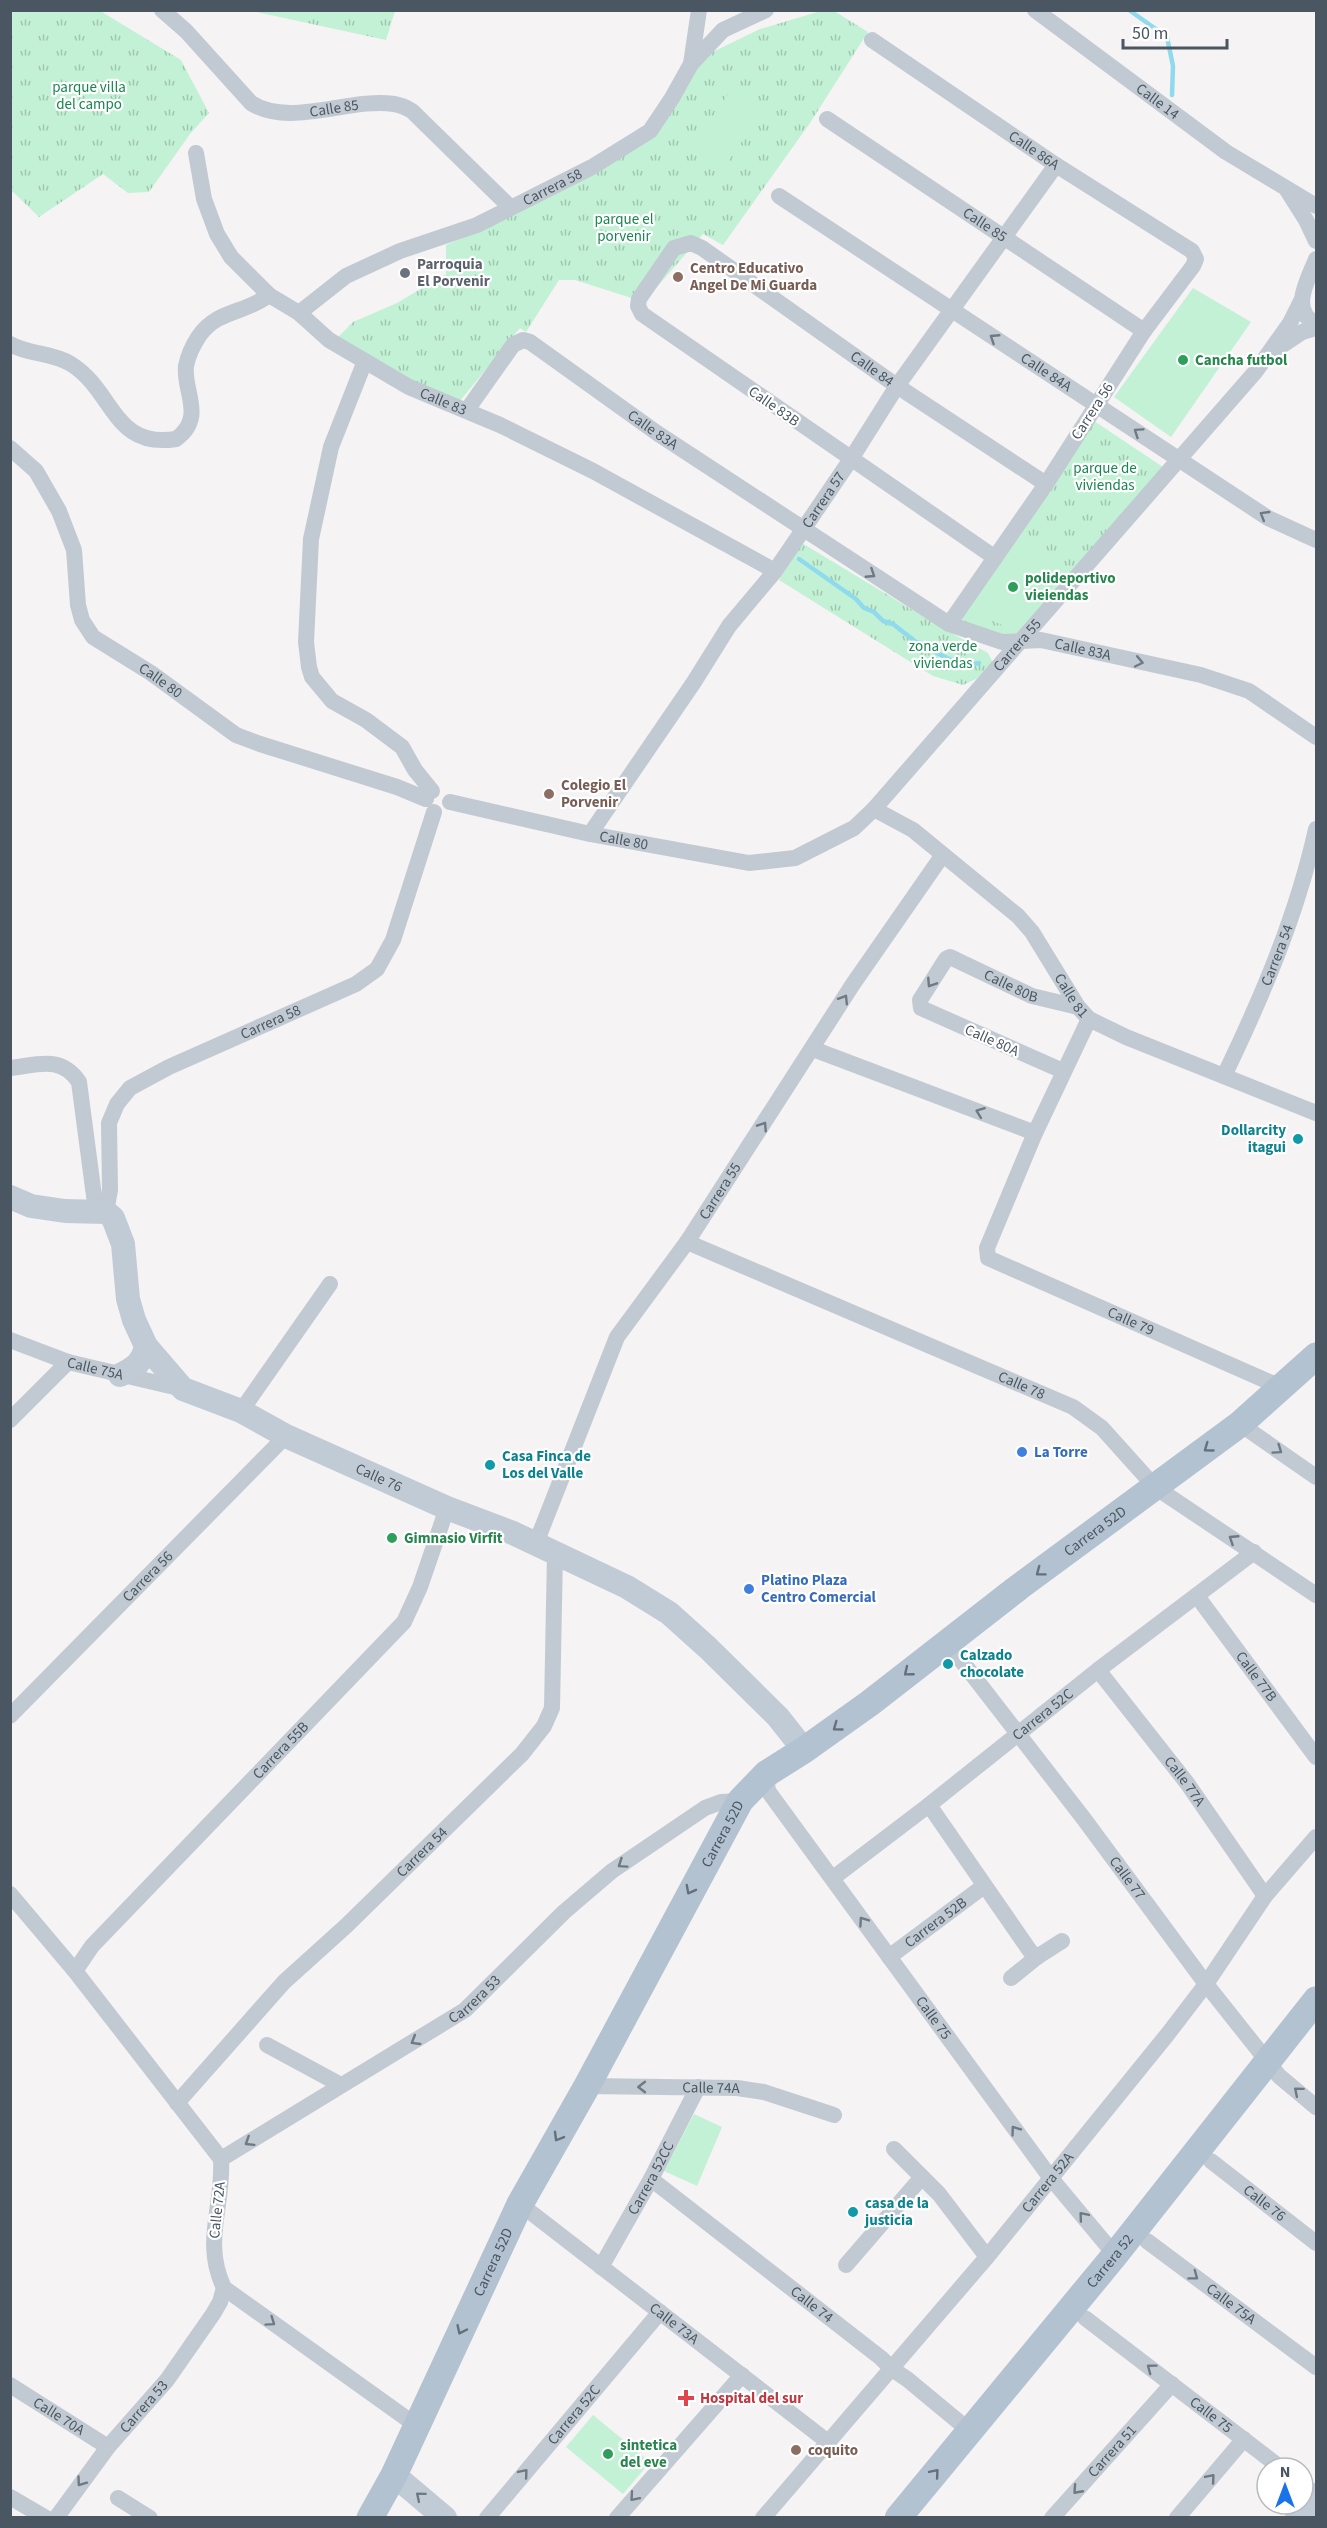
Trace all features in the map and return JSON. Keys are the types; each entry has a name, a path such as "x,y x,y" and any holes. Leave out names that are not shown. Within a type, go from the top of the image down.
{"main road":[{"name":"Carrera 52D","path":"370,2517 394,2475 520,2204 587,2086 740,1800 766,1774 870,1703 947,1642 1240,1424 1316,1358"},
{"name":"Carrera 52","path":"921,2517 1211,2161 1274,2069 1317,2000"},
{"name":"Carrera 52","path":"898,2517 971,2432 1115,2255 1274,2069 1317,2030"}],"street":[{"name":"Calle 85","path":"162,10 186,31 250,103 260,109 291,112 378,103 404,107 412,111 510,207"},
{"path":"691,64 699,10"},
{"name":"Carrera 58","path":"299,313 346,276 400,251 477,225 592,167 650,131 691,64 723,30 766,10"},
{"name":"Calle 14","path":"1035,10 1226,152 1284,187"},
{"name":"Calle 86A","path":"872,40 1056,165 1192,250 1196,259"},
{"name":"Calle 85","path":"827,119 1144,331"},
{"name":"Calle 83","path":"196,153 204,199 217,234 231,256 269,295 299,313 329,340 424,394 467,410 593,471 775,571"},
{"name":"Carrera 57","path":"590,834 694,682 729,626 775,571 897,386 1056,165"},
{"path":"1284,187 1317,206"},
{"path":"1284,187 1317,241"},
{"name":"Calle 84A","path":"778,196 1179,461 1269,518 1317,540"},
{"name":"Calle 83B","path":"702,248 691,243 674,248 639,299 638,306 642,314 994,557"},
{"name":"Calle 84","path":"702,248 897,386 1046,484"},
{"name":"Carrera 56","path":"949,624 1046,484 1144,331 1196,259"},
{"name":"Carrera 55","path":"764,863 795,858 825,845 854,828 874,809 1179,461 1266,358 1290,323 1317,259"},
{"path":"10,344 54,356 82,371 98,387 123,424 135,433 153,441 176,439 188,424 191,412 192,398 186,367 199,337 207,326 222,315 255,305 269,295"},
{"path":"1301,301 1307,318 1317,326"},
{"name":"Carrera 55","path":"1266,358 1290,339 1317,326"},
{"name":"Calle 83A","path":"467,410 513,345 523,340 530,342 799,534 822,543 949,624 1002,642 1041,640 1202,675 1249,691 1317,737"},
{"path":"365,361 331,447 311,539 306,642 309,667 312,677 332,701 366,720 402,747 431,801"},
{"name":"Calle 80","path":"10,448 36,471 59,512 74,550 78,605 82,620 93,637 151,673 215,722 236,735 398,787 431,801 442,790 447,793 450,802 590,834 733,861 764,863"},
{"name":"Carrera 58","path":"101,1211 110,1190 109,1123 117,1104 130,1088 180,1062 356,984 377,969 393,940 431,801"},
{"name":"Calle 81","path":"874,809 913,830 1018,916 1032,932 1084,1013 1105,1028 1317,1113"},
{"name":"Carrera 54","path":"1224,1076 1261,1000 1307,873 1317,829"},
{"name":"Carrera 55","path":"531,1542 540,1533 617,1337 687,1242 853,984 942,856"},
{"name":"Calle 80B","path":"921,1008 920,1000 946,959 954,958 1032,996 1084,1013"},
{"name":"Calle 80A","path":"921,1008 1063,1071"},
{"path":"813,1049 1035,1133 1063,1071 1084,1013"},
{"path":"10,1068 56,1063 74,1074 79,1082 101,1211 65,1211 31,1206 10,1197"},
{"name":"Calle 79","path":"1035,1133 987,1248 986,1255 992,1262 1283,1388"},
{"name":"Calle 76","path":"101,1211 113,1218 123,1244 128,1299 134,1320 146,1346 183,1389 241,1411 286,1436 447,1508 531,1542 627,1587 669,1613 778,1717 804,1750"},
{"name":"Calle 78","path":"687,1242 1073,1407 1102,1428 1155,1487 1317,1595"},
{"path":"241,1411 330,1284"},
{"name":"Calle 75A","path":"10,1340 68,1362 183,1389"},
{"path":"120,1375 138,1364 144,1356 146,1346"},
{"path":"10,1420 68,1362"},
{"path":"1240,1424 1317,1477"},
{"name":"Carrera 56","path":"10,1716 286,1436"},
{"name":"Carrera 55B","path":"75,1971 92,1946 404,1622 420,1587 447,1508"},
{"name":"Carrera 52C","path":"833,1878 929,1805 1098,1670 1254,1552"},
{"name":"Carrera 54","path":"177,2103 284,1982 346,1926 522,1754 544,1726 552,1708 555,1553"},
{"name":"Calle 77B","path":"1197,1596 1317,1757"},
{"name":"Calle 77","path":"947,1642 1084,1819 1206,1984 1274,2069 1317,2107"},
{"name":"Calle 77A","path":"1098,1670 1186,1783 1265,1896"},
{"name":"Calle 75","path":"766,1774 768,1791 1050,2177 1115,2255"},
{"name":"Carrera 53","path":"221,2159 465,2010 564,1912 612,1871 705,1808 721,1802 740,1800"},
{"path":"929,1805 984,1886 1037,1957"},
{"path":"705,1808 712,1818 719,1837"},
{"name":"Carrera 52A","path":"763,2517 987,2257 1206,1984 1265,1896 1317,1837"},
{"name":"Carrera 52B","path":"889,1957 984,1886"},
{"name":"Calle 72A","path":"10,1894 75,1971 221,2159 220,2188 213,2228 214,2260 224,2289"},
{"path":"1011,1978 1062,1941"},
{"path":"267,2045 342,2085"},
{"name":"Calle 74A","path":"587,2086 737,2088 764,2092 834,2115"},
{"name":"Carrera 52CC","path":"601,2267 651,2179 698,2087"},
{"path":"894,2149 939,2194 987,2257"},
{"name":"Calle 76","path":"1211,2161 1317,2243"},
{"path":"846,2265 922,2177"},
{"name":"Calle 74","path":"651,2179 881,2358 892,2370 907,2379 971,2432"},
{"name":"Calle 73A","path":"520,2204 828,2442"},
{"name":"Calle 75A","path":"1147,2241 1317,2367"},
{"path":"224,2289 417,2426"},
{"name":"Carrera 53","path":"56,2517 108,2446 167,2380 220,2302 224,2289"},
{"name":"Carrera 52C","path":"487,2517 660,2312"},
{"name":"Calle 75","path":"1085,2318 1266,2456"},
{"path":"617,2517 742,2374"},
{"name":"Carrera 51","path":"1052,2517 1172,2384"},
{"name":"Calle 70A","path":"10,2385 108,2446"},
{"path":"1177,2517 1244,2439"},
{"path":"394,2475 445,2517"},
{"path":"10,2497 46,2517"},
{"path":"118,2498 150,2517"}],"green space":[{"name":"parque villa del campo","path":"19,11 102,12 181,60 209,113 190,134 149,192 128,193 103,174 39,217 11,190 10,13"},
{"path":"252,11 395,11 386,40"},
{"name":"parque el porvenir","path":"821,11 834,11 868,32 810,123 723,245 703,234 644,302 575,280 559,280 526,332 520,328 459,402 400,380 338,337 353,322 397,303 446,274 446,245 471,234 655,132 696,60 760,29"},
{"path":"734,85 766,106 725,166 694,145"},
{"name":"Cancha futbol","path":"1193,288 1251,322 1171,437 1114,397"},
{"name":"parque de viviendas","path":"1094,421 1166,469 1020,633 994,634 971,627 959,615"},
{"name":"polideportivo vieiendas","path":"1015,539 1061,564 1011,629 966,609"},
{"name":"zona verde viviendas","path":"802,543 988,653 993,663 976,679 963,685 933,676 779,580"},
{"path":"694,2114 722,2127 697,2186 664,2171"},
{"name":"sintetica del eve","path":"593,2415 650,2462 623,2494 566,2447"}],"waterway":[{"path":"1129,10 1167,37 1173,66 1172,95"},
{"path":"799,559 856,599 864,608 874,612 883,621 893,624 916,642 927,645 957,663 968,665 979,663"}],"place":[{"name":"Parroquia El Porvenir","path":"405,273"},
{"name":"Centro Educativo Angel De Mi Guarda","path":"678,277"},
{"name":"Cancha futbol","path":"1183,360"},
{"name":"polideportivo vieiendas","path":"1013,587"},
{"name":"Colegio El Porvenir","path":"549,794"},
{"name":"Dollarcity itagui","path":"1298,1139"},
{"name":"La Torre","path":"1022,1452"},
{"name":"Casa Finca de Los del Valle","path":"490,1465"},
{"name":"Gimnasio Virfit","path":"392,1538"},
{"name":"Platino Plaza Centro Comercial","path":"749,1589"},
{"name":"Calzado chocolate","path":"948,1664"},
{"name":"casa de la justicia","path":"853,2212"},
{"name":"Hospital del sur","path":"686,2398"},
{"name":"coquito","path":"796,2450"},
{"name":"sintetica del eve","path":"608,2454"}]}
